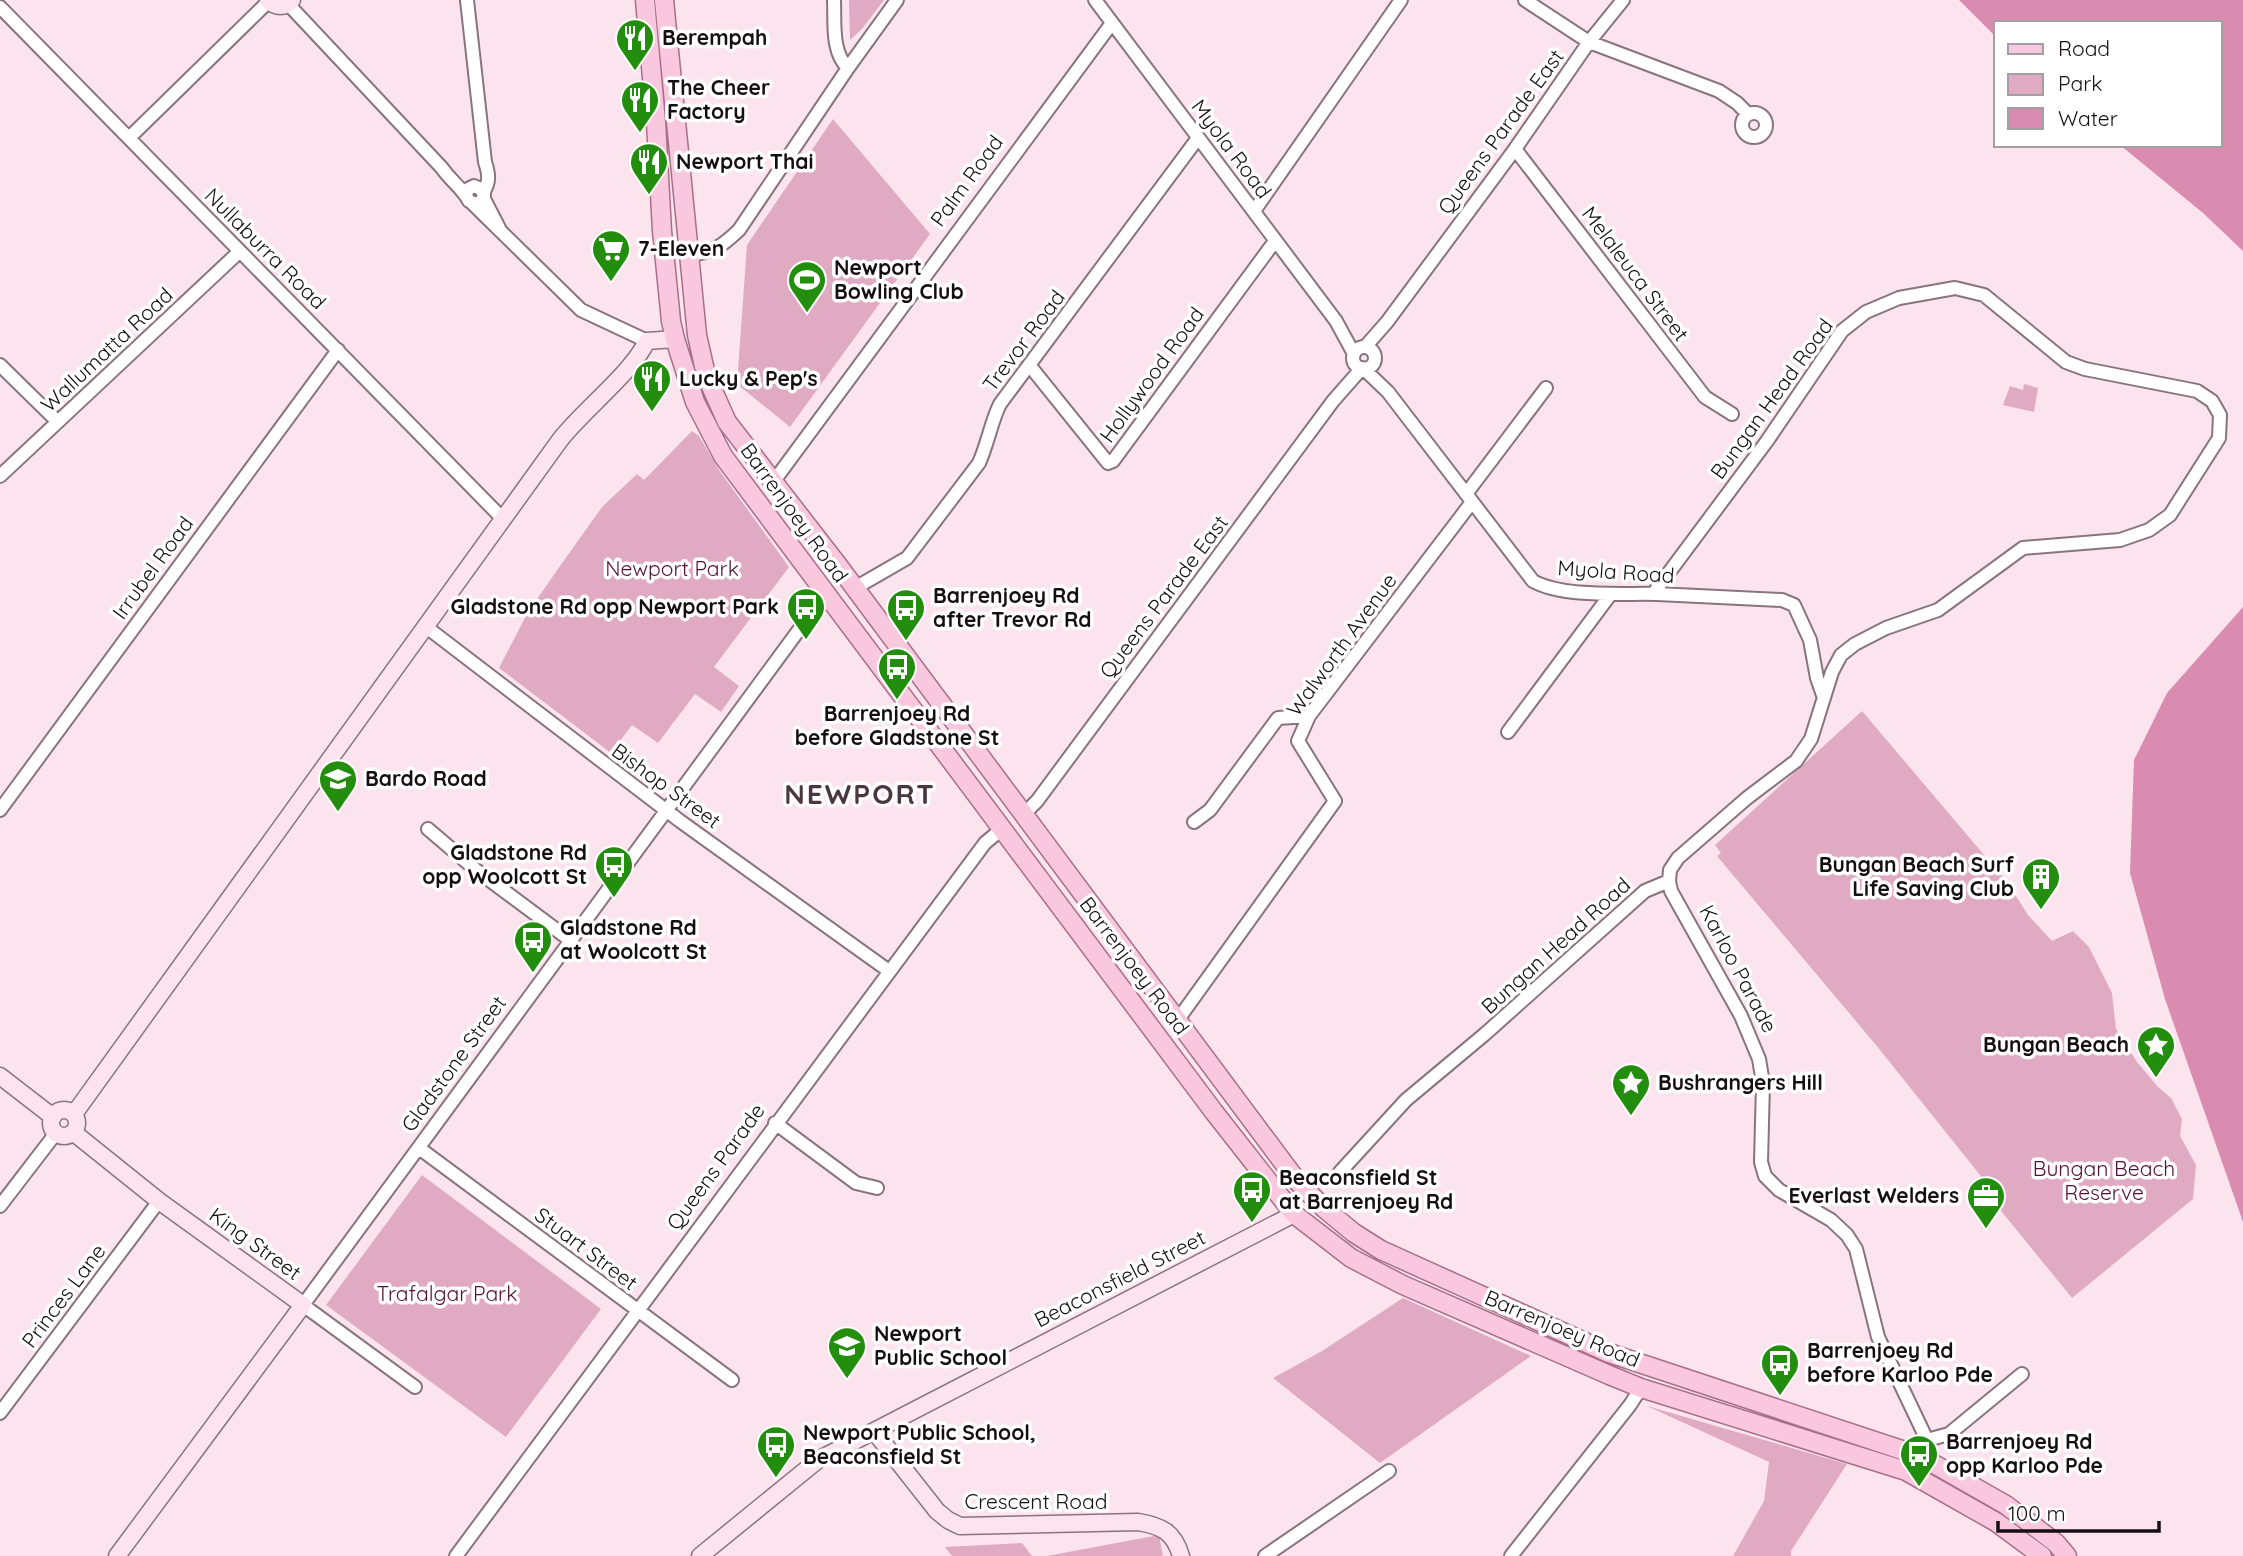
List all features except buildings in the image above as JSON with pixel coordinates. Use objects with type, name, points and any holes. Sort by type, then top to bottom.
[{"type":"main road","name":"Barrenjoey Road","points":[[645,0],[666,277],[675,339],[706,427],[723,456],[828,598],[1214,1112],[1294,1214],[1351,1258],[1404,1285],[1641,1388],[1906,1471],[1996,1522],[2042,1556]]},
{"type":"main road","name":"Barrenjoey Road","points":[[664,0],[697,335],[706,375],[727,422],[855,588],[1177,1021],[1314,1200],[1354,1233],[1381,1250],[1609,1353],[1924,1448],[2006,1505],[2056,1543],[2067,1556]]},
{"type":"main road","points":[[662,231],[676,247],[690,254]]},
{"type":"main road","points":[[666,277],[679,261],[690,254]]},
{"type":"main road","points":[[675,339],[697,335]]},
{"type":"main road","name":"Palm Road","points":[[755,497],[774,481]]},
{"type":"main road","points":[[828,598],[855,588]]},
{"type":"main road","name":"Queens Parade","points":[[1003,828],[1023,815]]},
{"type":"main road","name":"Beaconsfield Street","points":[[1294,1214],[1314,1200]]},
{"type":"main road","name":"Karloo Parade","points":[[1924,1448],[1924,1480]]},
{"type":"street","points":[[467,0],[489,182],[475,194]]},
{"type":"street","points":[[834,0],[836,46],[842,63],[848,68]]},
{"type":"street","points":[[690,254],[714,250],[724,245],[739,230],[897,0]]},
{"type":"street","name":"Myola Road","points":[[1095,0],[1533,581],[1548,587],[1610,595],[1653,594],[1782,600],[1794,605],[1810,640],[1817,678],[1824,698]]},
{"type":"street","points":[[1254,211],[1401,0]]},
{"type":"street","points":[[1525,0],[1589,42],[1719,91],[1748,114]]},
{"type":"street","name":"Queens Parade East","points":[[1023,815],[1037,801],[1334,401],[1387,322],[1515,149],[1589,42],[1623,0]]},
{"type":"street","points":[[130,137],[269,1],[278,6],[290,2],[442,168],[475,194],[499,228],[581,310],[647,341],[675,339]]},
{"type":"street","name":"Nullaburra Road","points":[[0,7],[503,519]]},
{"type":"street","name":"Palm Road","points":[[774,481],[1112,23]]},
{"type":"street","name":"Trevor Road","points":[[855,588],[908,558],[979,463],[987,445],[994,416],[1198,138]]},
{"type":"street","name":"Melaleuca Street","points":[[1515,149],[1705,397],[1732,414]]},
{"type":"street","name":"Hollywood Road","points":[[1030,366],[1108,463],[1113,461],[1275,241]]},
{"type":"street","name":"Wallumatta Road","points":[[0,476],[239,252]]},
{"type":"street","name":"Bungan Head Road","points":[[1340,1172],[1406,1100],[1485,1034],[1645,891],[1669,881],[1670,870],[1678,858],[1747,798],[1796,761],[1811,739],[1832,672],[1842,655],[1886,628],[1938,610],[2023,548],[2120,540],[2149,530],[2169,515],[2219,438],[2220,415],[2212,401],[2197,391],[2085,369],[2066,362],[1984,295],[1955,288],[1899,298],[1866,312],[1842,331],[1767,441],[1653,594]]},
{"type":"street","points":[[74,1114],[569,428],[633,362],[647,341]]},
{"type":"street","name":"Irrubel Road","points":[[0,810],[338,350]]},
{"type":"street","points":[[0,365],[58,422]]},
{"type":"street","name":"Walworth Avenue","points":[[1177,1021],[1335,801],[1298,741],[1309,716],[1546,388]]},
{"type":"street","points":[[1508,732],[1610,595]]},
{"type":"street","name":"Gladstone Street","points":[[117,1556],[804,623],[828,598]]},
{"type":"street","name":"Bishop Street","points":[[425,626],[601,762],[889,971]]},
{"type":"street","points":[[1194,822],[1210,810],[1278,719],[1309,716]]},
{"type":"street","name":"Queens Parade","points":[[456,1556],[985,843],[1003,828]]},
{"type":"street","points":[[428,829],[476,870],[570,940]]},
{"type":"street","name":"Karloo Parade","points":[[1669,881],[1671,891],[1741,1016],[1759,1059],[1763,1083],[1761,1162],[1765,1176],[1779,1190],[1831,1220],[1847,1235],[1856,1249],[1878,1337],[1924,1448]]},
{"type":"street","points":[[0,1076],[55,1125],[67,1136],[74,1132],[77,1121],[74,1114],[65,1110],[55,1125],[0,1206]]},
{"type":"street","points":[[775,1123],[856,1184],[877,1188]]},
{"type":"street","name":"King Street","points":[[74,1132],[159,1201],[415,1387]]},
{"type":"street","name":"Stuart Street","points":[[419,1148],[732,1380]]},
{"type":"street","name":"Princes Lane","points":[[0,1413],[159,1201]]},
{"type":"street","name":"Beaconsfield Street","points":[[700,1556],[818,1460],[1294,1214]]},
{"type":"street","points":[[1924,1448],[1949,1434],[2022,1374]]},
{"type":"street","points":[[1511,1556],[1641,1388]]},
{"type":"street","name":"Crescent Road","points":[[874,1431],[937,1511],[960,1526],[977,1528],[1138,1522],[1158,1526],[1172,1535],[1181,1556]]},
{"type":"street","points":[[1265,1556],[1389,1471]]},
{"type":"green space","points":[[849,0],[884,0],[850,40]]},
{"type":"green space","name":"Newport Bowling Club","points":[[833,119],[930,234],[790,427],[737,384],[747,245]]},
{"type":"green space","points":[[2024,384],[2038,388],[2034,412],[2003,405],[2010,386],[2023,390]]},
{"type":"green space","name":"Newport Park","points":[[692,431],[699,436],[719,470],[789,567],[714,667],[739,686],[721,712],[695,694],[658,743],[632,725],[611,753],[499,668],[528,612],[602,507],[637,474],[644,480]]},
{"type":"green space","name":"Bungan Beach Reserve","points":[[1862,711],[2007,882],[2028,915],[2052,941],[2073,931],[2089,947],[2112,993],[2116,1029],[2137,1062],[2171,1098],[2182,1119],[2180,1136],[2196,1165],[2193,1199],[2072,1298],[1984,1190],[1988,1185],[1876,1045],[1717,856],[1721,853],[1715,845]]},
{"type":"green space","name":"Trafalgar Park","points":[[422,1175],[601,1309],[506,1437],[326,1305]]},
{"type":"green space","points":[[1403,1298],[1531,1356],[1380,1463],[1273,1378],[1322,1351]]},
{"type":"green space","points":[[1647,1406],[1847,1464],[1791,1551],[1791,1556],[1733,1556],[1764,1501],[1769,1462]]},
{"type":"green space","points":[[1159,1535],[1163,1556],[1047,1556]]},
{"type":"green space","points":[[1022,1543],[1032,1556],[952,1556],[945,1547]]},
{"type":"water","points":[[1959,0],[2243,0],[2243,251],[2203,213],[2122,147],[2222,147],[2222,21],[1994,21],[1994,35]]},
{"type":"water","points":[[2243,607],[2243,1222],[2165,999],[2130,873],[2134,760],[2167,693]]},
{"type":"place","name":"Berempah","points":[[635,72]]},
{"type":"place","name":"The Cheer Factory","points":[[640,134]]},
{"type":"place","name":"Newport Thai","points":[[649,196]]},
{"type":"place","name":"7-Eleven","points":[[611,283]]},
{"type":"place","name":"Newport Bowling Club","points":[[807,314]]},
{"type":"place","name":"Lucky & Pep's","points":[[652,413]]},
{"type":"place","name":"Gladstone Rd opp Newport Park","points":[[806,641]]},
{"type":"place","name":"Barrenjoey Rd after Trevor Rd","points":[[906,642]]},
{"type":"place","name":"Barrenjoey Rd before Gladstone St","points":[[897,701]]},
{"type":"place","name":"Bardo Road","points":[[338,813]]},
{"type":"place","name":"Gladstone Rd opp Woolcott St","points":[[614,899]]},
{"type":"place","name":"Bungan Beach Surf Life Saving Club","points":[[2041,911]]},
{"type":"place","name":"Gladstone Rd at Woolcott St","points":[[533,974]]},
{"type":"place","name":"Bungan Beach","points":[[2156,1079]]},
{"type":"place","name":"Bushrangers Hill","points":[[1631,1117]]},
{"type":"place","name":"Beaconsfield St at Barrenjoey Rd","points":[[1252,1224]]},
{"type":"place","name":"Everlast Welders","points":[[1986,1230]]},
{"type":"place","name":"Newport Public School","points":[[847,1380]]},
{"type":"place","name":"Barrenjoey Rd before Karloo Pde","points":[[1780,1397]]},
{"type":"place","name":"Newport Public School, Beaconsfield St","points":[[776,1479]]},
{"type":"place","name":"Barrenjoey Rd opp Karloo Pde","points":[[1919,1488]]},
{"type":"district","name":"NEWPORT","points":[[860,794]]}]
